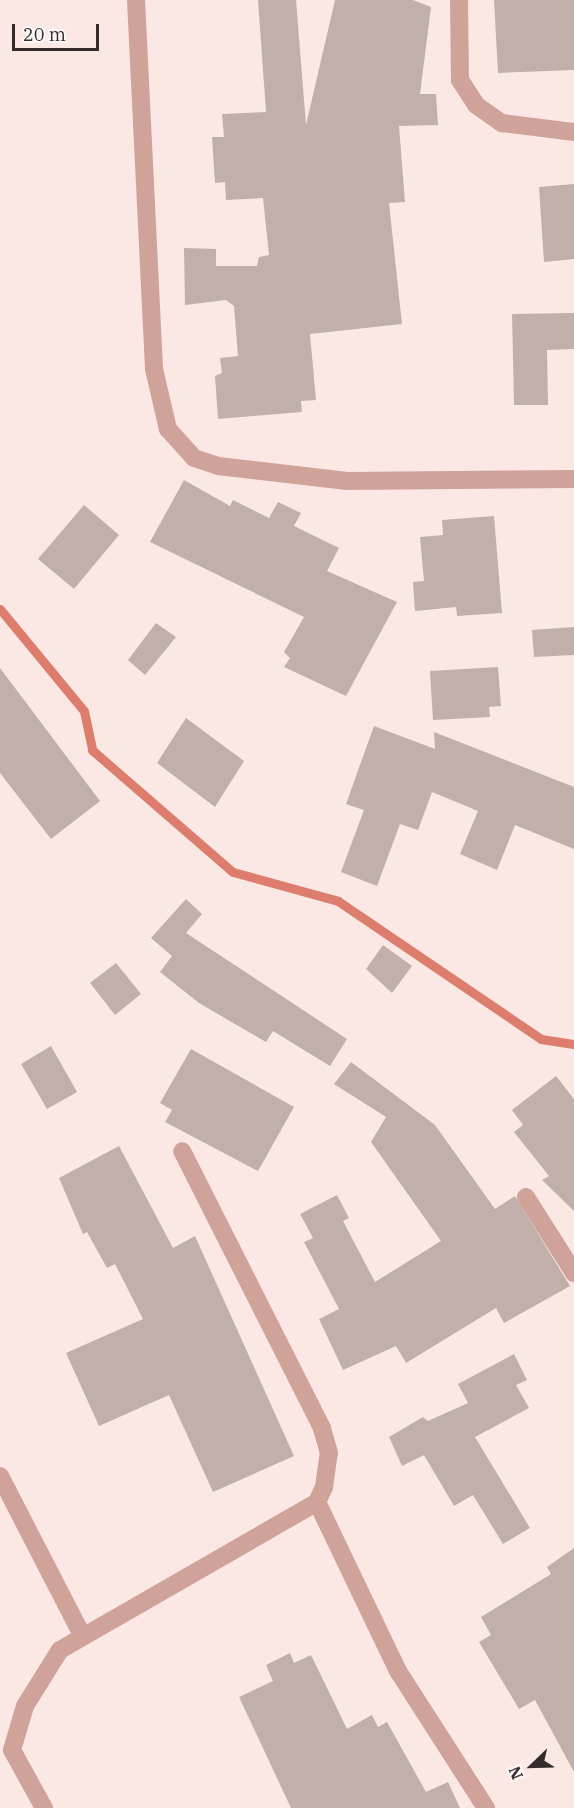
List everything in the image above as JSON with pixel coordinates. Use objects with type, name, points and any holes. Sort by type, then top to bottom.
[{"type":"street","points":[[136,0],[154,369],[159,409],[174,436],[194,458],[218,466],[347,481],[574,479]]},
{"type":"street","points":[[459,0],[460,80],[476,105],[502,123],[574,132]]},
{"type":"street","points":[[182,1151],[322,1428],[329,1453],[317,1502],[398,1671],[486,1808]]},
{"type":"street","points":[[526,1197],[574,1273]]},
{"type":"street","points":[[0,1476],[81,1633]]},
{"type":"street","points":[[44,1808],[6,1749],[25,1706],[47,1666],[81,1633],[317,1502]]},
{"type":"building","points":[[258,0],[296,0],[306,125],[335,0],[413,0],[431,7],[420,94],[436,94],[438,125],[399,126],[405,202],[389,203],[402,324],[310,334],[316,400],[301,401],[302,412],[218,419],[215,376],[222,373],[220,358],[238,356],[234,306],[226,300],[185,305],[184,248],[216,249],[216,266],[257,266],[259,257],[269,255],[263,198],[226,200],[225,182],[215,183],[212,137],[224,137],[222,114],[266,112]]},
{"type":"building","points":[[494,0],[574,0],[574,70],[498,73]]},
{"type":"building","points":[[574,184],[574,259],[544,262],[539,187]]},
{"type":"building","points":[[574,313],[574,349],[547,350],[548,405],[514,405],[512,314]]},
{"type":"building","points":[[184,480],[230,506],[233,500],[269,518],[278,502],[301,513],[294,526],[339,548],[327,571],[397,602],[346,696],[284,667],[290,658],[284,652],[304,617],[150,542]]},
{"type":"building","points":[[84,505],[119,535],[74,589],[38,559]]},
{"type":"building","points":[[494,516],[502,613],[457,616],[456,607],[415,611],[413,582],[424,581],[420,537],[443,535],[442,520]]},
{"type":"building","points":[[156,623],[176,637],[145,675],[128,660]]},
{"type":"building","points":[[574,627],[574,655],[534,657],[532,630]]},
{"type":"building","points":[[498,667],[501,706],[489,707],[490,717],[433,720],[430,671]]},
{"type":"building","points":[[0,668],[100,801],[51,839],[0,773]]},
{"type":"building","points":[[186,718],[244,761],[215,807],[157,763]]},
{"type":"building","points":[[374,726],[435,749],[434,732],[574,787],[574,849],[515,825],[497,870],[460,854],[478,811],[432,792],[418,830],[400,824],[377,886],[341,872],[364,810],[346,804]]},
{"type":"building","points":[[186,899],[202,914],[186,933],[347,1039],[330,1066],[273,1031],[266,1042],[199,1003],[160,972],[172,956],[151,938]]},
{"type":"building","points":[[383,945],[412,966],[392,993],[366,969]]},
{"type":"building","points":[[116,963],[141,994],[115,1015],[90,983]]},
{"type":"building","points":[[51,1046],[77,1092],[47,1109],[21,1064]]},
{"type":"building","points":[[191,1049],[294,1107],[258,1171],[165,1122],[172,1110],[160,1103]]},
{"type":"building","points":[[351,1062],[435,1125],[495,1209],[515,1196],[570,1286],[504,1323],[496,1308],[406,1363],[396,1346],[343,1370],[319,1319],[339,1309],[304,1242],[313,1238],[300,1214],[337,1195],[349,1218],[343,1221],[375,1282],[441,1241],[371,1142],[386,1117],[334,1084]]},
{"type":"building","points":[[556,1076],[574,1099],[574,1211],[542,1180],[549,1176],[514,1132],[523,1125],[512,1110]]},
{"type":"building","points":[[119,1146],[173,1248],[195,1236],[294,1456],[213,1492],[169,1395],[99,1426],[66,1353],[143,1319],[115,1264],[107,1268],[87,1232],[83,1234],[59,1178]]},
{"type":"building","points":[[514,1354],[527,1380],[516,1385],[529,1408],[475,1437],[530,1528],[503,1544],[473,1495],[454,1506],[424,1455],[402,1466],[389,1437],[423,1417],[428,1421],[468,1403],[458,1384]]},
{"type":"building","points":[[574,1548],[574,1772],[535,1700],[519,1709],[479,1642],[491,1635],[481,1617],[551,1574],[547,1567]]},
{"type":"building","points":[[290,1653],[294,1663],[311,1655],[347,1729],[372,1715],[378,1727],[387,1722],[426,1792],[448,1782],[460,1808],[291,1808],[239,1697],[273,1681],[266,1665]]},
{"type":"waterway","points":[[0,609],[84,711],[92,750],[233,872],[338,901],[541,1039],[574,1044]]}]
